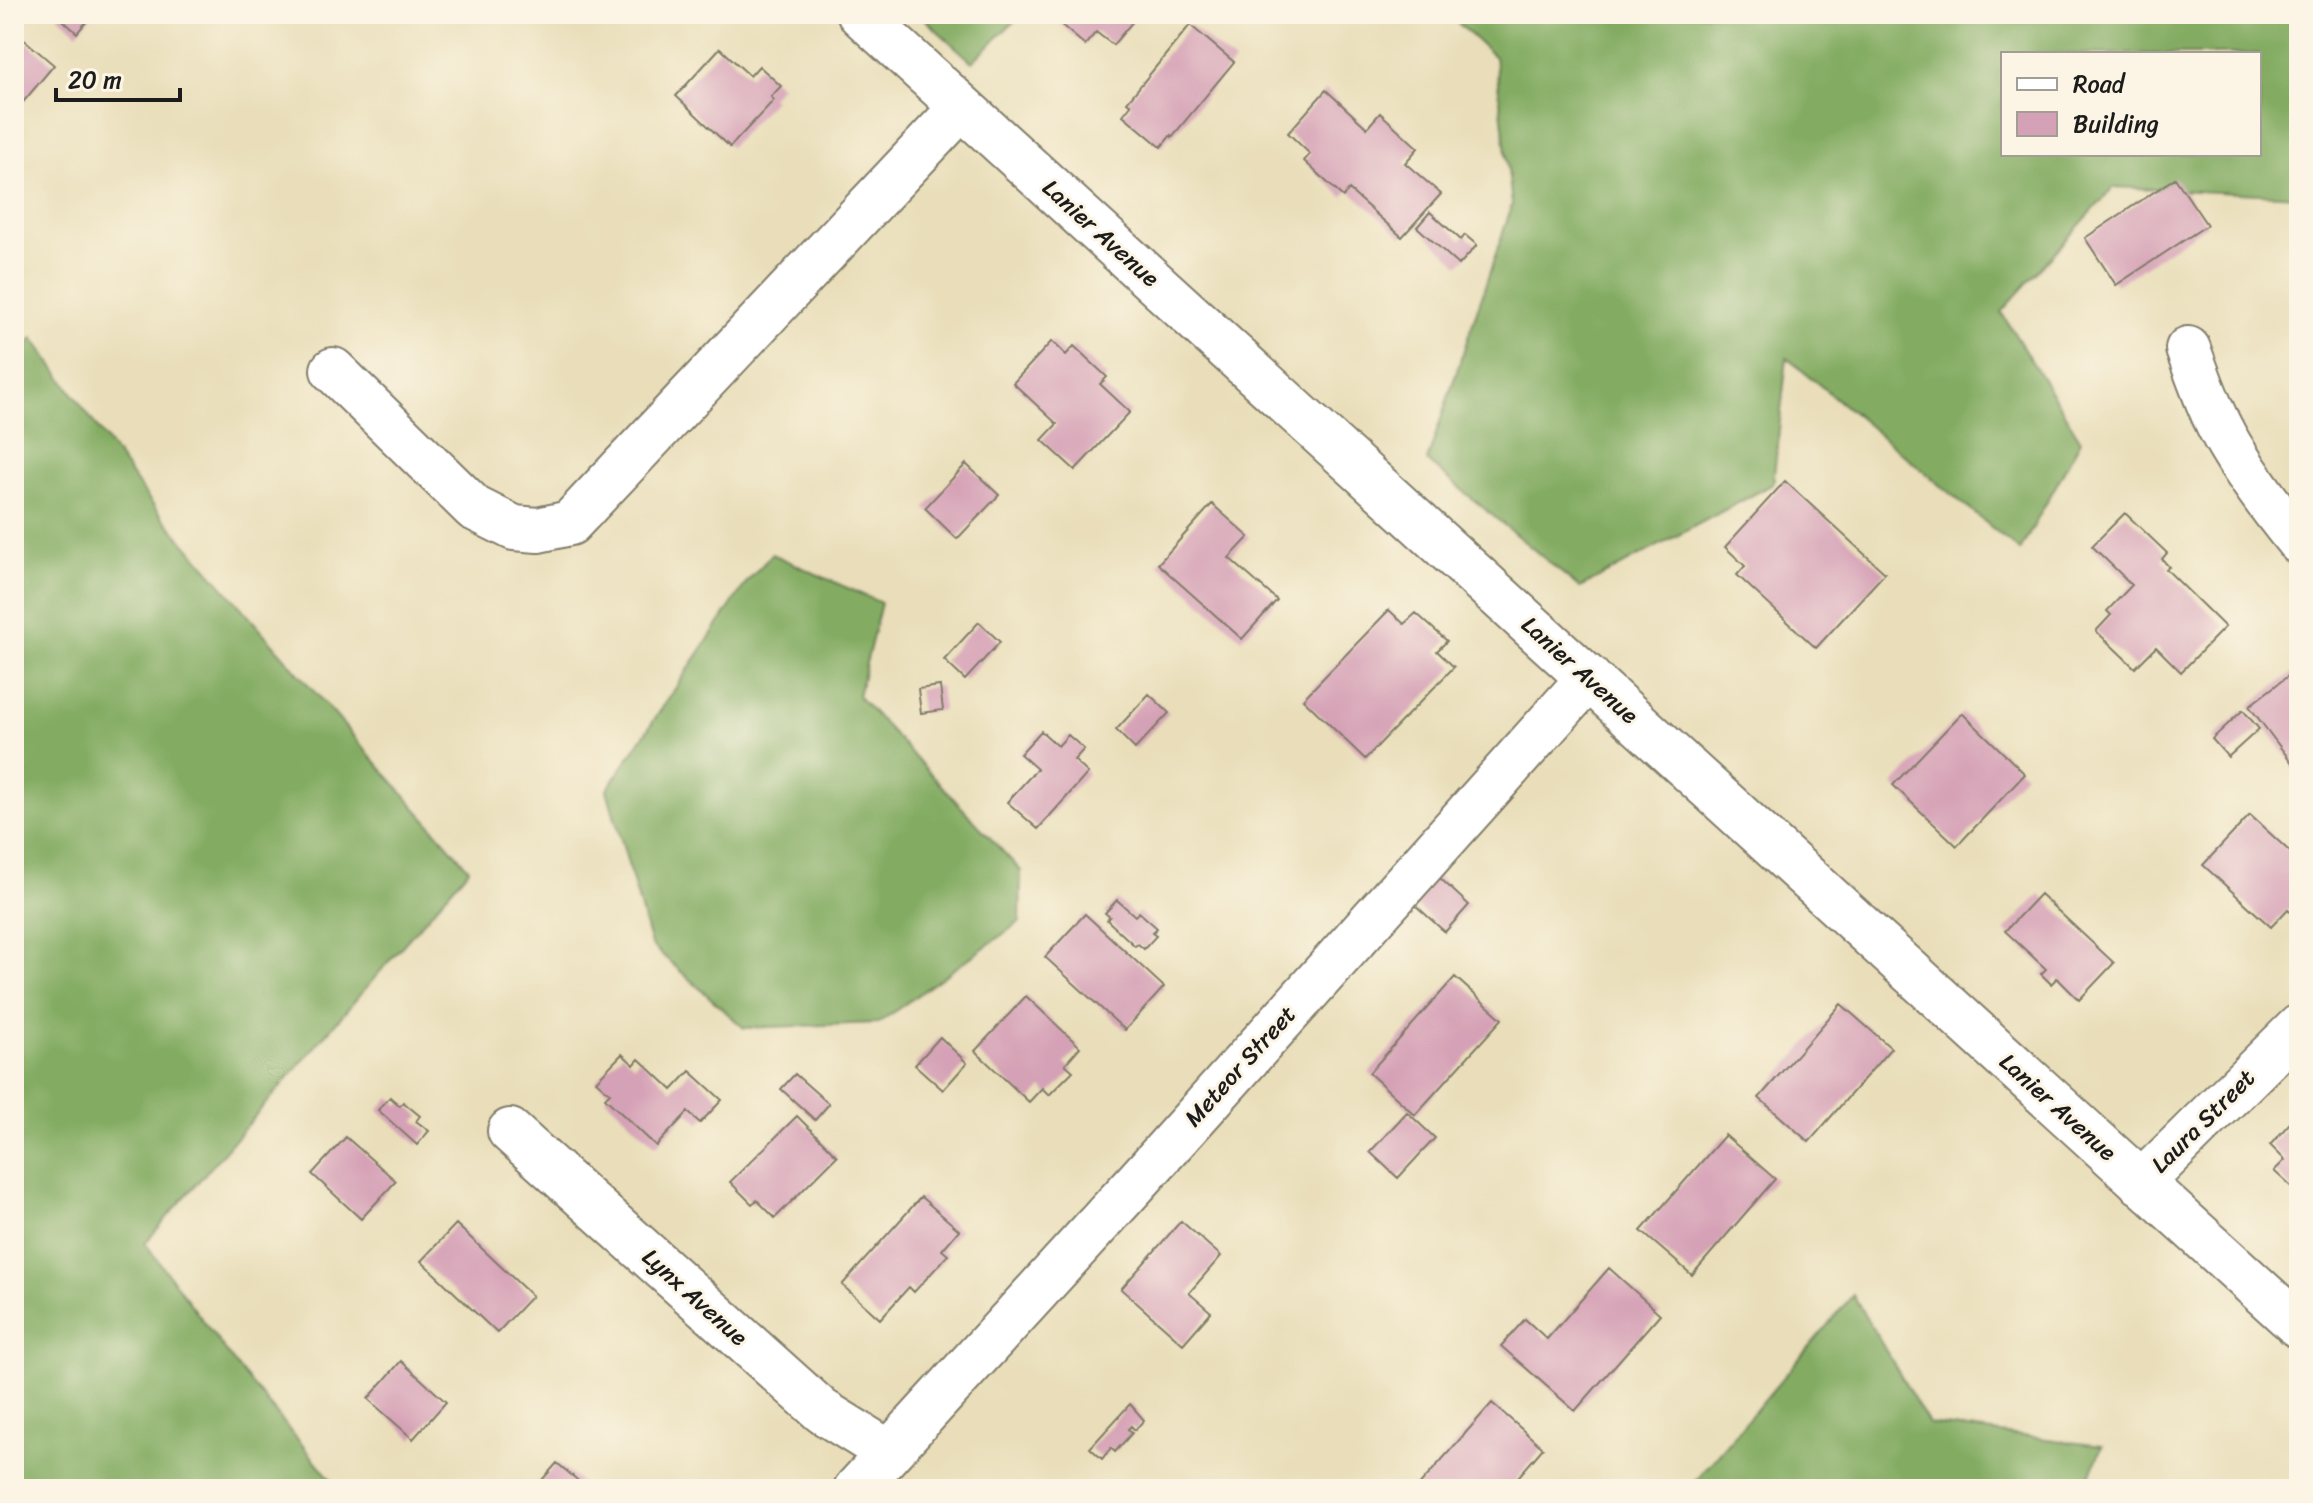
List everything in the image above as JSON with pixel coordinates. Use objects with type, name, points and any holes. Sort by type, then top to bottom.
[{"type":"street","name":"Lanier Avenue","points":[[860,14],[2299,1326]]},
{"type":"street","points":[[333,370],[474,508],[514,528],[538,530],[570,523],[962,107]]},
{"type":"street","points":[[2188,349],[2229,444],[2261,495],[2299,542]]},
{"type":"street","name":"Meteor Street","points":[[856,1489],[1136,1183],[1589,678]]},
{"type":"street","name":"Laura Street","points":[[2141,1183],[2299,1027]]},
{"type":"street","name":"Lynx Avenue","points":[[510,1131],[822,1411],[888,1452]]},
{"type":"green space","points":[[919,14],[1022,14],[972,62]]},
{"type":"green space","points":[[1448,14],[2299,14],[2299,196],[2114,187],[2001,312],[2081,440],[2020,551],[1787,358],[1773,484],[1580,588],[1427,461],[1512,205],[1495,57]]},
{"type":"green space","points":[[33,338],[158,512],[469,869],[145,1243],[239,1369],[339,1489],[14,1489],[14,363]]},
{"type":"green space","points":[[772,554],[881,603],[858,696],[1021,871],[1020,922],[878,1023],[744,1028],[651,945],[607,790],[746,583]]},
{"type":"green space","points":[[1853,1295],[1929,1424],[2102,1446],[2085,1489],[1689,1489]]},
{"type":"building","points":[[56,14],[93,14],[77,33]]},
{"type":"building","points":[[1065,14],[1139,14],[1113,45],[1096,32],[1085,45],[1058,22]]},
{"type":"building","points":[[1190,25],[1234,62],[1161,147],[1123,115],[1131,105],[1127,102]]},
{"type":"building","points":[[14,31],[54,65],[14,113]]},
{"type":"building","points":[[720,48],[750,76],[759,66],[781,86],[771,97],[774,100],[730,147],[676,96]]},
{"type":"building","points":[[1326,90],[1367,128],[1380,113],[1418,148],[1405,163],[1441,194],[1402,237],[1349,190],[1343,197],[1304,161],[1310,154],[1288,133]]},
{"type":"building","points":[[2175,178],[2207,225],[2116,285],[2085,238]]},
{"type":"building","points":[[1430,212],[1461,240],[1465,235],[1477,245],[1459,265],[1417,227]]},
{"type":"building","points":[[1052,341],[1066,355],[1074,346],[1107,377],[1100,384],[1130,412],[1075,470],[1042,440],[1057,424],[1013,383]]},
{"type":"building","points":[[966,464],[999,495],[957,539],[925,508]]},
{"type":"building","points":[[1785,481],[1885,573],[1816,648],[1737,575],[1745,566],[1725,547]]},
{"type":"building","points":[[1212,504],[1249,537],[1229,558],[1277,600],[1242,639],[1158,564]]},
{"type":"building","points":[[2125,513],[2167,553],[2162,559],[2169,567],[2166,569],[2225,627],[2181,672],[2156,647],[2135,668],[2096,631],[2111,615],[2107,611],[2132,585],[2092,546]]},
{"type":"building","points":[[1389,610],[1404,624],[1416,613],[1447,641],[1437,651],[1454,667],[1365,759],[1303,699]]},
{"type":"building","points":[[979,622],[1000,642],[965,680],[944,660]]},
{"type":"building","points":[[2293,672],[2299,679],[2299,772],[2249,706]]},
{"type":"building","points":[[940,686],[943,710],[921,713],[918,689]]},
{"type":"building","points":[[1149,694],[1169,713],[1135,749],[1116,730]]},
{"type":"building","points":[[2243,710],[2259,729],[2228,757],[2212,739]]},
{"type":"building","points":[[1962,713],[2025,774],[1957,846],[1893,785]]},
{"type":"building","points":[[1041,731],[1058,746],[1068,735],[1084,749],[1074,760],[1088,773],[1038,829],[1007,802],[1037,769],[1020,754]]},
{"type":"building","points":[[2250,815],[2299,860],[2299,915],[2297,917],[2288,909],[2271,927],[2203,865]]},
{"type":"building","points":[[1428,867],[1469,905],[1445,932],[1403,894]]},
{"type":"building","points":[[2040,894],[2114,963],[2079,1000],[2057,978],[2051,984],[2041,974],[2046,969],[2005,931]]},
{"type":"building","points":[[1117,900],[1135,916],[1139,912],[1157,928],[1152,933],[1156,936],[1144,949],[1138,944],[1135,946],[1107,920],[1110,917],[1105,913]]},
{"type":"building","points":[[1085,914],[1164,987],[1125,1030],[1045,957]]},
{"type":"building","points":[[1455,977],[1502,1019],[1415,1115],[1369,1073]]},
{"type":"building","points":[[1026,996],[1080,1047],[1065,1064],[1073,1071],[1049,1095],[1042,1088],[1029,1102],[975,1051]]},
{"type":"building","points":[[1841,1004],[1891,1048],[1809,1142],[1759,1098]]},
{"type":"building","points":[[940,1037],[967,1063],[943,1090],[915,1065]]},
{"type":"building","points":[[622,1054],[634,1065],[639,1059],[672,1090],[690,1071],[722,1100],[700,1123],[688,1112],[656,1146],[605,1098],[610,1093],[596,1081]]},
{"type":"building","points":[[795,1074],[829,1104],[815,1120],[781,1089]]},
{"type":"building","points":[[390,1097],[400,1106],[403,1102],[420,1116],[416,1121],[429,1131],[417,1145],[378,1110]]},
{"type":"building","points":[[1407,1112],[1435,1138],[1398,1178],[1370,1152]]},
{"type":"building","points":[[2299,1113],[2299,1194],[2274,1171],[2285,1160],[2270,1145]]},
{"type":"building","points":[[797,1116],[837,1156],[775,1218],[757,1200],[752,1204],[730,1182]]},
{"type":"building","points":[[1725,1135],[1775,1179],[1692,1275],[1641,1231]]},
{"type":"building","points":[[346,1137],[396,1181],[361,1219],[312,1174]]},
{"type":"building","points":[[921,1197],[959,1230],[942,1250],[948,1255],[914,1292],[909,1287],[880,1319],[842,1285]]},
{"type":"building","points":[[1181,1221],[1221,1256],[1189,1293],[1211,1312],[1183,1344],[1121,1289]]},
{"type":"building","points":[[456,1224],[532,1296],[497,1333],[421,1261]]},
{"type":"building","points":[[1609,1268],[1660,1314],[1575,1411],[1501,1346],[1525,1319],[1547,1339]]},
{"type":"building","points":[[401,1361],[446,1402],[413,1439],[368,1399]]},
{"type":"building","points":[[1492,1403],[1543,1448],[1508,1489],[1416,1489]]},
{"type":"building","points":[[1130,1404],[1144,1420],[1135,1430],[1131,1426],[1128,1429],[1132,1433],[1115,1452],[1111,1448],[1102,1459],[1090,1448]]},
{"type":"building","points":[[557,1463],[588,1489],[534,1489]]}]
